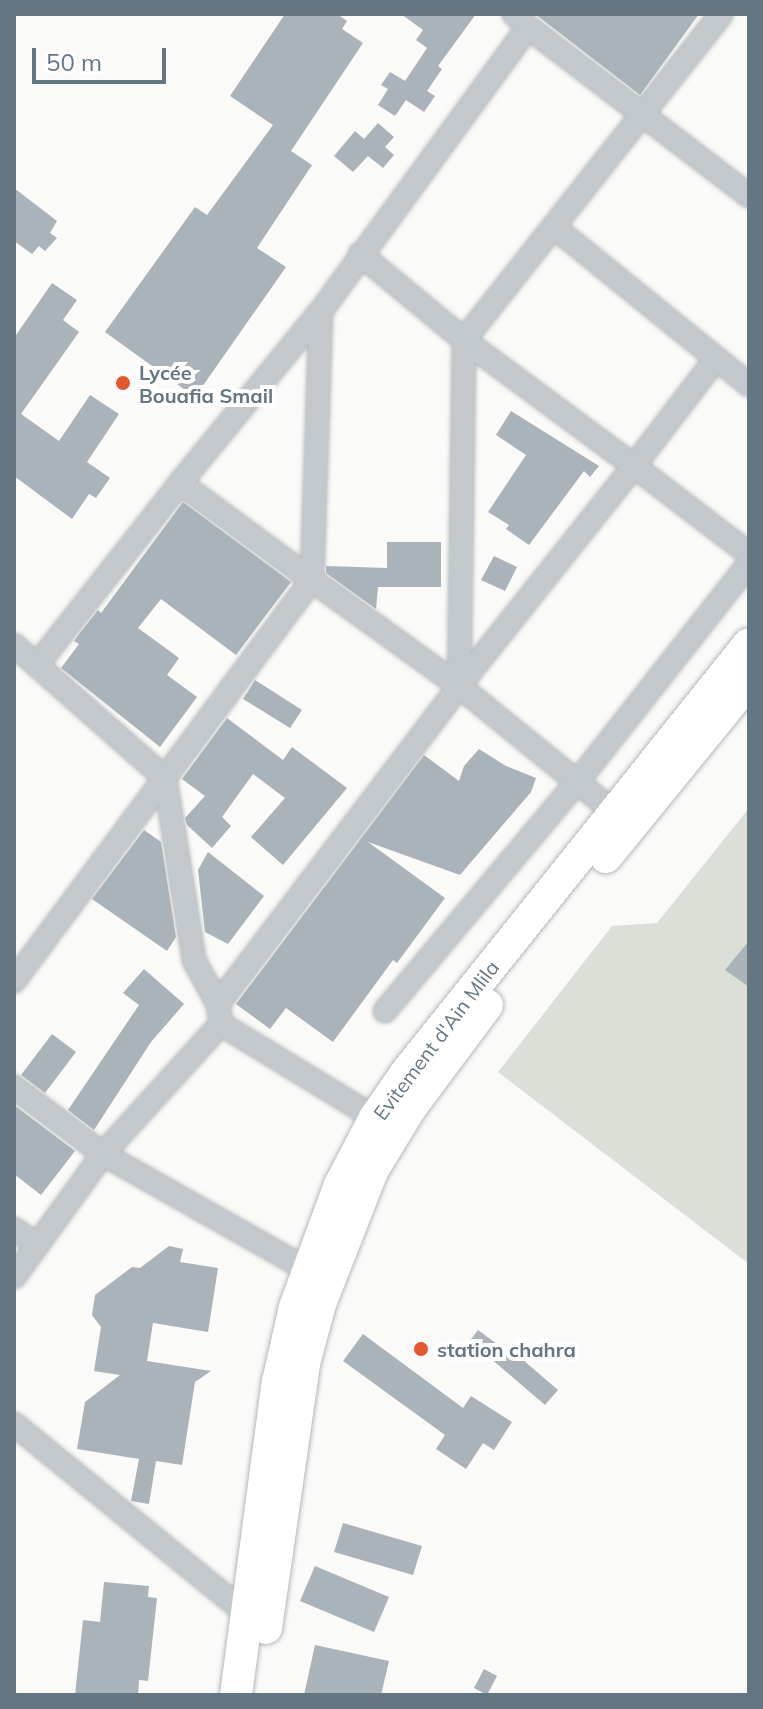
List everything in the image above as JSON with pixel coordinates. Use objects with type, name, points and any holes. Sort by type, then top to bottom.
[{"type":"highway","name":"Evitement d'Ain Mlila","points":[[258,1695],[256,1615],[278,1382],[308,1270],[340,1185],[375,1118],[406,1073],[749,644]]},
{"type":"highway","name":"Evitement d'Ain Mlila","points":[[236,1695],[256,1615],[304,1363],[320,1304],[372,1171],[411,1107],[494,996],[749,681]]},
{"type":"street","points":[[459,686],[464,340],[721,14]]},
{"type":"street","points":[[37,665],[321,311],[521,20],[749,196]]},
{"type":"street","points":[[554,227],[749,385]]},
{"type":"street","points":[[360,254],[464,340],[749,554]]},
{"type":"street","points":[[14,981],[312,580],[321,311]]},
{"type":"street","points":[[14,1277],[103,1154],[219,1014],[459,686],[715,360]]},
{"type":"street","points":[[180,483],[459,686],[614,812]]},
{"type":"street","points":[[385,1011],[578,781],[749,564]]},
{"type":"street","points":[[14,645],[165,778],[194,960],[219,1014],[375,1118]]},
{"type":"street","points":[[14,1087],[103,1154],[308,1270]]},
{"type":"street","points":[[14,1229],[36,1244]]},
{"type":"street","points":[[14,1424],[256,1615]]},
{"type":"shaded area","points":[[749,808],[749,1264],[498,1072],[612,926],[657,923]]},
{"type":"building","points":[[285,14],[337,14],[347,21],[342,29],[363,43],[291,151],[312,165],[257,248],[286,267],[195,397],[105,332],[195,207],[207,215],[273,125],[230,96]]},
{"type":"building","points":[[401,14],[476,14],[438,66],[442,69],[427,91],[435,96],[424,112],[406,100],[395,116],[378,105],[388,89],[381,85],[390,72],[405,81],[427,48],[416,40],[423,30]]},
{"type":"building","points":[[535,14],[699,14],[640,95]]},
{"type":"building","points":[[378,123],[394,137],[385,147],[394,155],[383,168],[368,156],[353,172],[334,156],[355,131],[364,139]]},
{"type":"building","points":[[14,188],[57,221],[50,233],[57,238],[45,251],[39,246],[32,254],[14,241]]},
{"type":"building","points":[[52,283],[77,300],[63,320],[79,332],[21,414],[59,441],[90,395],[119,414],[87,462],[110,478],[96,498],[89,494],[72,519],[14,476],[14,338]]},
{"type":"building","points":[[511,411],[599,466],[590,477],[584,471],[529,545],[506,529],[509,525],[488,512],[526,455],[496,435]]},
{"type":"building","points":[[183,502],[291,582],[236,655],[161,599],[138,628],[179,658],[167,675],[197,697],[160,747],[61,668],[79,644],[74,641],[79,634],[98,610],[101,613]]},
{"type":"building","points":[[387,542],[441,542],[441,587],[378,587],[376,609],[326,573],[326,566],[387,568]]},
{"type":"building","points":[[494,556],[517,567],[505,591],[481,580]]},
{"type":"building","points":[[255,680],[302,710],[290,728],[243,699]]},
{"type":"building","points":[[227,718],[283,760],[292,747],[347,788],[283,865],[251,837],[285,798],[253,774],[222,817],[231,826],[212,848],[187,825],[185,818],[205,796],[182,779]]},
{"type":"building","points":[[479,749],[506,766],[536,778],[531,792],[460,875],[368,842],[445,898],[397,963],[393,960],[333,1042],[286,1008],[270,1029],[236,1004],[424,755],[459,781],[464,766]]},
{"type":"building","points":[[144,830],[161,842],[176,937],[167,951],[92,899]]},
{"type":"building","points":[[208,852],[264,896],[228,944],[205,932],[198,870]]},
{"type":"building","points":[[749,941],[749,987],[725,970]]},
{"type":"building","points":[[144,969],[184,1004],[151,1042],[94,1130],[68,1110],[139,1005],[123,993]]},
{"type":"building","points":[[52,1034],[76,1052],[45,1093],[21,1075]]},
{"type":"building","points":[[14,1105],[75,1151],[41,1195],[14,1174]]},
{"type":"building","points":[[169,1246],[183,1249],[180,1262],[218,1268],[208,1332],[153,1323],[147,1361],[211,1371],[195,1382],[182,1465],[156,1461],[149,1504],[131,1501],[139,1459],[77,1449],[85,1402],[120,1375],[94,1371],[101,1327],[92,1315],[95,1295],[132,1267],[140,1268]]},
{"type":"building","points":[[478,1330],[513,1356],[515,1353],[558,1390],[545,1405],[483,1352],[476,1360],[463,1350]]},
{"type":"building","points":[[363,1334],[463,1408],[471,1396],[512,1422],[494,1450],[483,1443],[466,1469],[436,1449],[445,1435],[343,1361]]},
{"type":"building","points":[[343,1523],[422,1546],[413,1575],[334,1552]]},
{"type":"building","points":[[315,1566],[389,1597],[374,1632],[300,1601]]},
{"type":"building","points":[[104,1582],[149,1586],[148,1597],[157,1598],[148,1681],[139,1680],[138,1695],[75,1695],[83,1620],[100,1622]]},
{"type":"building","points":[[315,1645],[389,1661],[381,1695],[304,1695]]},
{"type":"building","points":[[484,1669],[497,1676],[487,1695],[474,1688]]},
{"type":"place","name":"Lycée Bouafia Smail","points":[[123,383]]},
{"type":"place","name":"station chahra","points":[[421,1349]]}]
